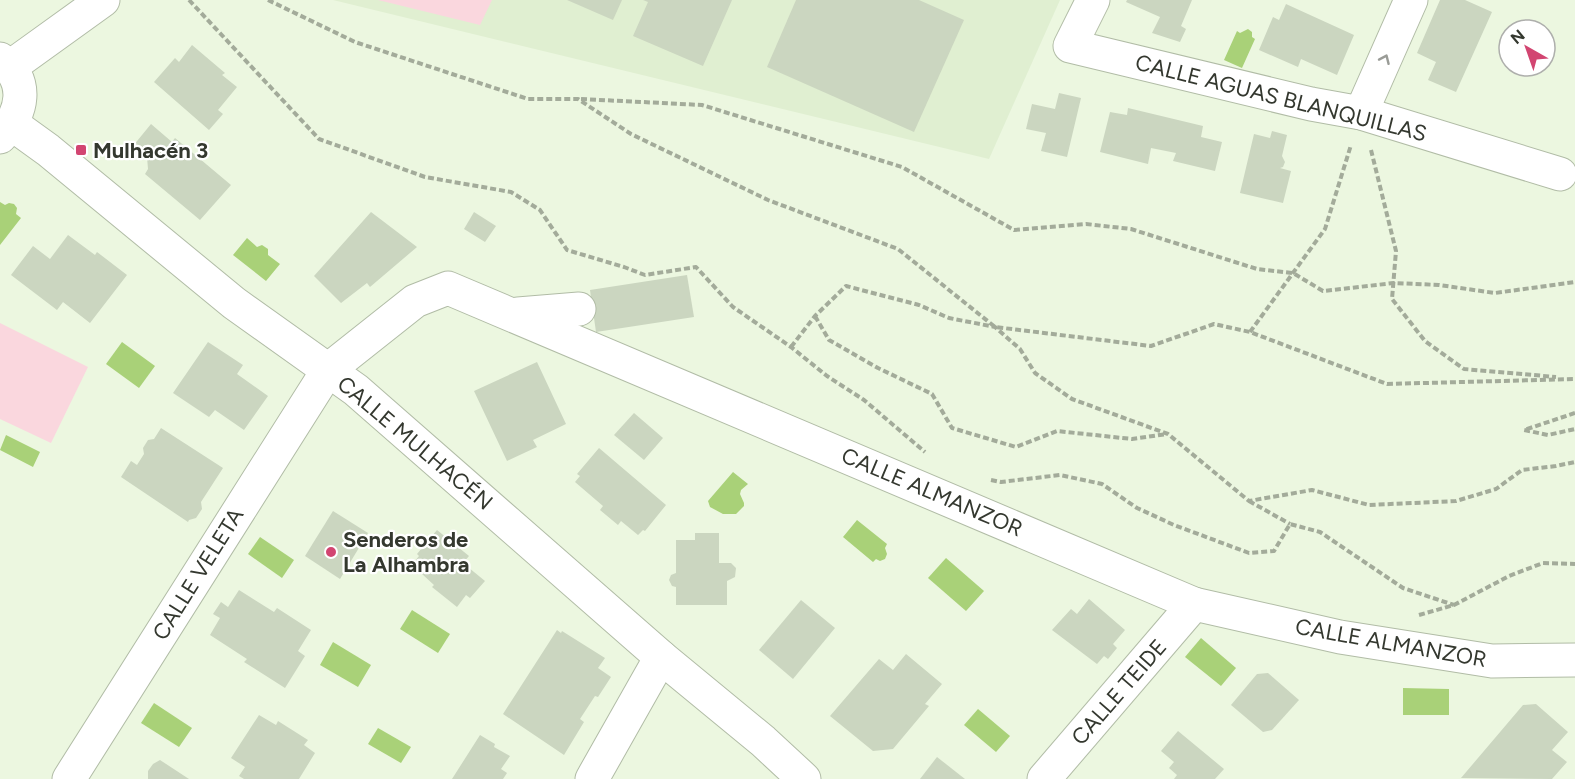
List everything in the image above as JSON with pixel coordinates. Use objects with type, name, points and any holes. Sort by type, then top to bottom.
[{"type":"street","points":[[6,130],[20,102],[18,80],[5,63],[103,0]]},
{"type":"street","name":"CALLE AGUAS BLANQUILLAS","points":[[1093,0],[1070,46],[1311,104],[1361,113],[1560,174]]},
{"type":"street","points":[[1361,113],[1411,0]]},
{"type":"street","name":"CALLE MULHACÉN","points":[[6,130],[48,150],[234,303],[356,390],[661,657],[763,741],[804,779]]},
{"type":"street","name":"CALLE ALMANZOR","points":[[328,370],[415,301],[448,288],[1194,604],[1340,637],[1492,661],[1575,660]]},
{"type":"street","points":[[513,314],[579,309]]},
{"type":"street","name":"CALLE VELETA","points":[[69,779],[328,370]]},
{"type":"street","name":"CALLE TEIDE","points":[[1044,779],[1194,604]]},
{"type":"street","points":[[592,779],[661,657]]},
{"type":"path","points":[[189,0],[319,139],[425,177],[511,192],[540,210],[567,250],[645,275],[696,267],[733,307],[791,347],[827,376],[864,400],[898,431],[933,458]]},
{"type":"path","points":[[268,0],[356,42],[528,99],[702,105],[902,167],[1014,230],[1086,224],[1131,229],[1257,269],[1293,273],[1323,291],[1394,283],[1439,285],[1495,293],[1575,282]]},
{"type":"path","points":[[578,99],[631,134],[768,200],[898,249],[1020,349],[1035,374],[1072,399],[1168,434],[1249,501],[1290,524],[1320,532],[1403,588],[1454,605]]},
{"type":"path","points":[[1250,332],[1325,229],[1361,113]]},
{"type":"path","points":[[1361,113],[1396,251],[1392,299],[1425,341],[1464,369],[1575,379]]},
{"type":"path","points":[[791,347],[815,316],[846,286],[919,304],[949,318],[995,327],[1150,346],[1214,324],[1250,332],[1387,384],[1575,379]]},
{"type":"path","points":[[815,316],[828,340],[878,368],[932,394],[952,428],[1016,447],[1057,431],[1132,439],[1168,434]]},
{"type":"path","points":[[1575,413],[1524,430],[1548,435],[1575,429]]},
{"type":"path","points":[[1249,501],[1312,490],[1369,505],[1456,501],[1496,489],[1522,470],[1575,462]]},
{"type":"path","points":[[985,478],[1001,482],[1060,475],[1102,484],[1137,508],[1249,553],[1274,551],[1290,524]]},
{"type":"path","points":[[1408,618],[1454,605],[1509,576],[1543,563],[1575,564]]},
{"type":"shaded area","points":[[333,0],[1060,0],[989,159]]},
{"type":"shaded area","points":[[378,0],[492,0],[480,25]]},
{"type":"shaded area","points":[[1248,29],[1255,39],[1242,68],[1224,60],[1237,31],[1240,33]]},
{"type":"shaded area","points":[[0,202],[5,205],[14,204],[17,208],[16,214],[21,218],[0,245]]},
{"type":"shaded area","points":[[247,238],[257,247],[262,245],[268,249],[268,255],[280,264],[266,281],[233,255]]},
{"type":"shaded area","points":[[0,323],[88,367],[51,443],[0,419]]},
{"type":"shaded area","points":[[122,342],[155,366],[139,388],[106,364]]},
{"type":"shaded area","points":[[6,435],[40,452],[33,467],[0,450]]},
{"type":"shaded area","points":[[733,472],[748,484],[740,494],[744,506],[736,514],[723,514],[710,507],[708,501]]},
{"type":"shaded area","points":[[857,520],[887,544],[885,559],[880,561],[876,559],[873,562],[843,537]]},
{"type":"shaded area","points":[[260,537],[294,560],[282,578],[248,554]]},
{"type":"shaded area","points":[[946,558],[984,591],[966,611],[928,578]]},
{"type":"shaded area","points":[[412,610],[450,634],[438,653],[400,629]]},
{"type":"shaded area","points":[[1201,638],[1236,668],[1221,686],[1185,657]]},
{"type":"shaded area","points":[[333,642],[371,665],[358,687],[320,665]]},
{"type":"shaded area","points":[[1403,688],[1449,689],[1449,715],[1403,715]]},
{"type":"shaded area","points":[[154,703],[192,728],[179,747],[141,723]]},
{"type":"shaded area","points":[[978,709],[1010,736],[996,752],[964,725]]},
{"type":"shaded area","points":[[378,728],[411,747],[401,763],[368,744]]},
{"type":"building","points":[[567,0],[622,0],[613,20]]},
{"type":"building","points":[[643,0],[732,0],[703,66],[633,36],[648,2]]},
{"type":"building","points":[[796,0],[919,0],[964,20],[914,132],[767,67]]},
{"type":"building","points":[[1127,0],[1192,0],[1181,26],[1186,29],[1180,42],[1152,33],[1160,17],[1126,2]]},
{"type":"building","points":[[1440,0],[1465,0],[1492,12],[1456,92],[1428,80],[1436,62],[1417,53]]},
{"type":"building","points":[[1286,4],[1354,35],[1337,75],[1301,59],[1298,67],[1259,50],[1273,17],[1279,20]]},
{"type":"building","points":[[192,45],[225,73],[222,75],[237,87],[218,110],[223,114],[209,130],[154,82],[175,58],[179,62]]},
{"type":"building","points":[[1059,93],[1081,98],[1067,157],[1041,151],[1046,133],[1026,129],[1032,104],[1055,109]]},
{"type":"building","points":[[1128,108],[1203,126],[1201,137],[1222,142],[1215,171],[1173,161],[1176,153],[1151,148],[1148,164],[1100,152],[1110,112],[1127,115]]},
{"type":"building","points":[[151,124],[172,142],[175,138],[231,185],[200,220],[145,174],[148,169],[147,157],[133,146]]},
{"type":"building","points":[[1272,131],[1287,135],[1282,156],[1285,162],[1280,168],[1291,171],[1283,203],[1240,193],[1254,134],[1270,138]]},
{"type":"building","points":[[371,212],[417,247],[370,287],[367,283],[341,303],[314,276]]},
{"type":"building","points":[[474,212],[496,226],[485,242],[464,229]]},
{"type":"building","points":[[68,235],[95,255],[97,252],[127,275],[90,323],[63,302],[57,310],[11,275],[33,246],[50,259]]},
{"type":"building","points":[[687,275],[694,317],[596,332],[590,290]]},
{"type":"building","points":[[208,342],[243,365],[237,374],[268,396],[244,430],[215,410],[209,417],[173,393]]},
{"type":"building","points":[[537,362],[566,424],[533,440],[537,447],[507,461],[474,391]]},
{"type":"building","points":[[634,413],[663,438],[644,460],[614,435]]},
{"type":"building","points":[[161,428],[223,468],[201,502],[202,509],[196,518],[188,522],[121,477],[131,461],[137,465],[144,454],[143,448],[148,440],[154,439]]},
{"type":"building","points":[[599,448],[666,505],[645,531],[643,530],[638,535],[621,521],[618,525],[600,510],[603,506],[575,482],[580,476],[577,474]]},
{"type":"building","points":[[333,511],[368,533],[340,579],[305,556]]},
{"type":"building","points":[[437,530],[469,556],[463,563],[485,581],[470,598],[466,595],[457,607],[432,587],[434,585],[421,573],[424,569],[415,561],[419,556],[417,554]]},
{"type":"building","points":[[695,533],[719,533],[719,563],[731,563],[736,568],[735,577],[727,581],[727,605],[676,605],[676,587],[672,586],[669,580],[671,575],[676,573],[676,540],[695,540]]},
{"type":"building","points":[[239,590],[274,612],[277,608],[311,630],[298,651],[305,656],[285,688],[244,662],[247,659],[210,635],[220,618],[213,614],[221,602],[228,607]]},
{"type":"building","points":[[1089,599],[1125,630],[1113,644],[1117,648],[1108,659],[1104,656],[1097,664],[1052,630],[1071,609],[1077,614]]},
{"type":"building","points":[[801,600],[835,628],[793,679],[759,650]]},
{"type":"building","points":[[557,630],[605,658],[598,668],[611,677],[580,719],[584,722],[564,755],[503,714]]},
{"type":"building","points":[[906,654],[942,684],[925,704],[929,706],[893,749],[873,751],[830,716],[879,659],[893,670]]},
{"type":"building","points":[[1268,673],[1299,700],[1272,730],[1263,732],[1231,705],[1257,674]]},
{"type":"building","points":[[1536,704],[1568,732],[1552,750],[1567,762],[1552,779],[1461,778],[1523,705]]},
{"type":"building","points":[[259,715],[276,725],[278,721],[308,740],[304,745],[315,753],[299,779],[244,779],[239,776],[245,767],[231,758]]},
{"type":"building","points":[[1178,731],[1224,769],[1215,779],[1174,779],[1177,775],[1169,768],[1174,762],[1161,751]]},
{"type":"building","points":[[480,735],[495,744],[494,747],[510,756],[501,769],[507,773],[503,779],[452,779]]},
{"type":"building","points":[[937,757],[965,779],[920,779]]},
{"type":"building","points":[[160,760],[189,779],[148,779],[148,771]]},
{"type":"place","name":"Mulhacén 3","points":[[81,150]]},
{"type":"place","name":"Senderos de La Alhambra","points":[[331,552]]}]
